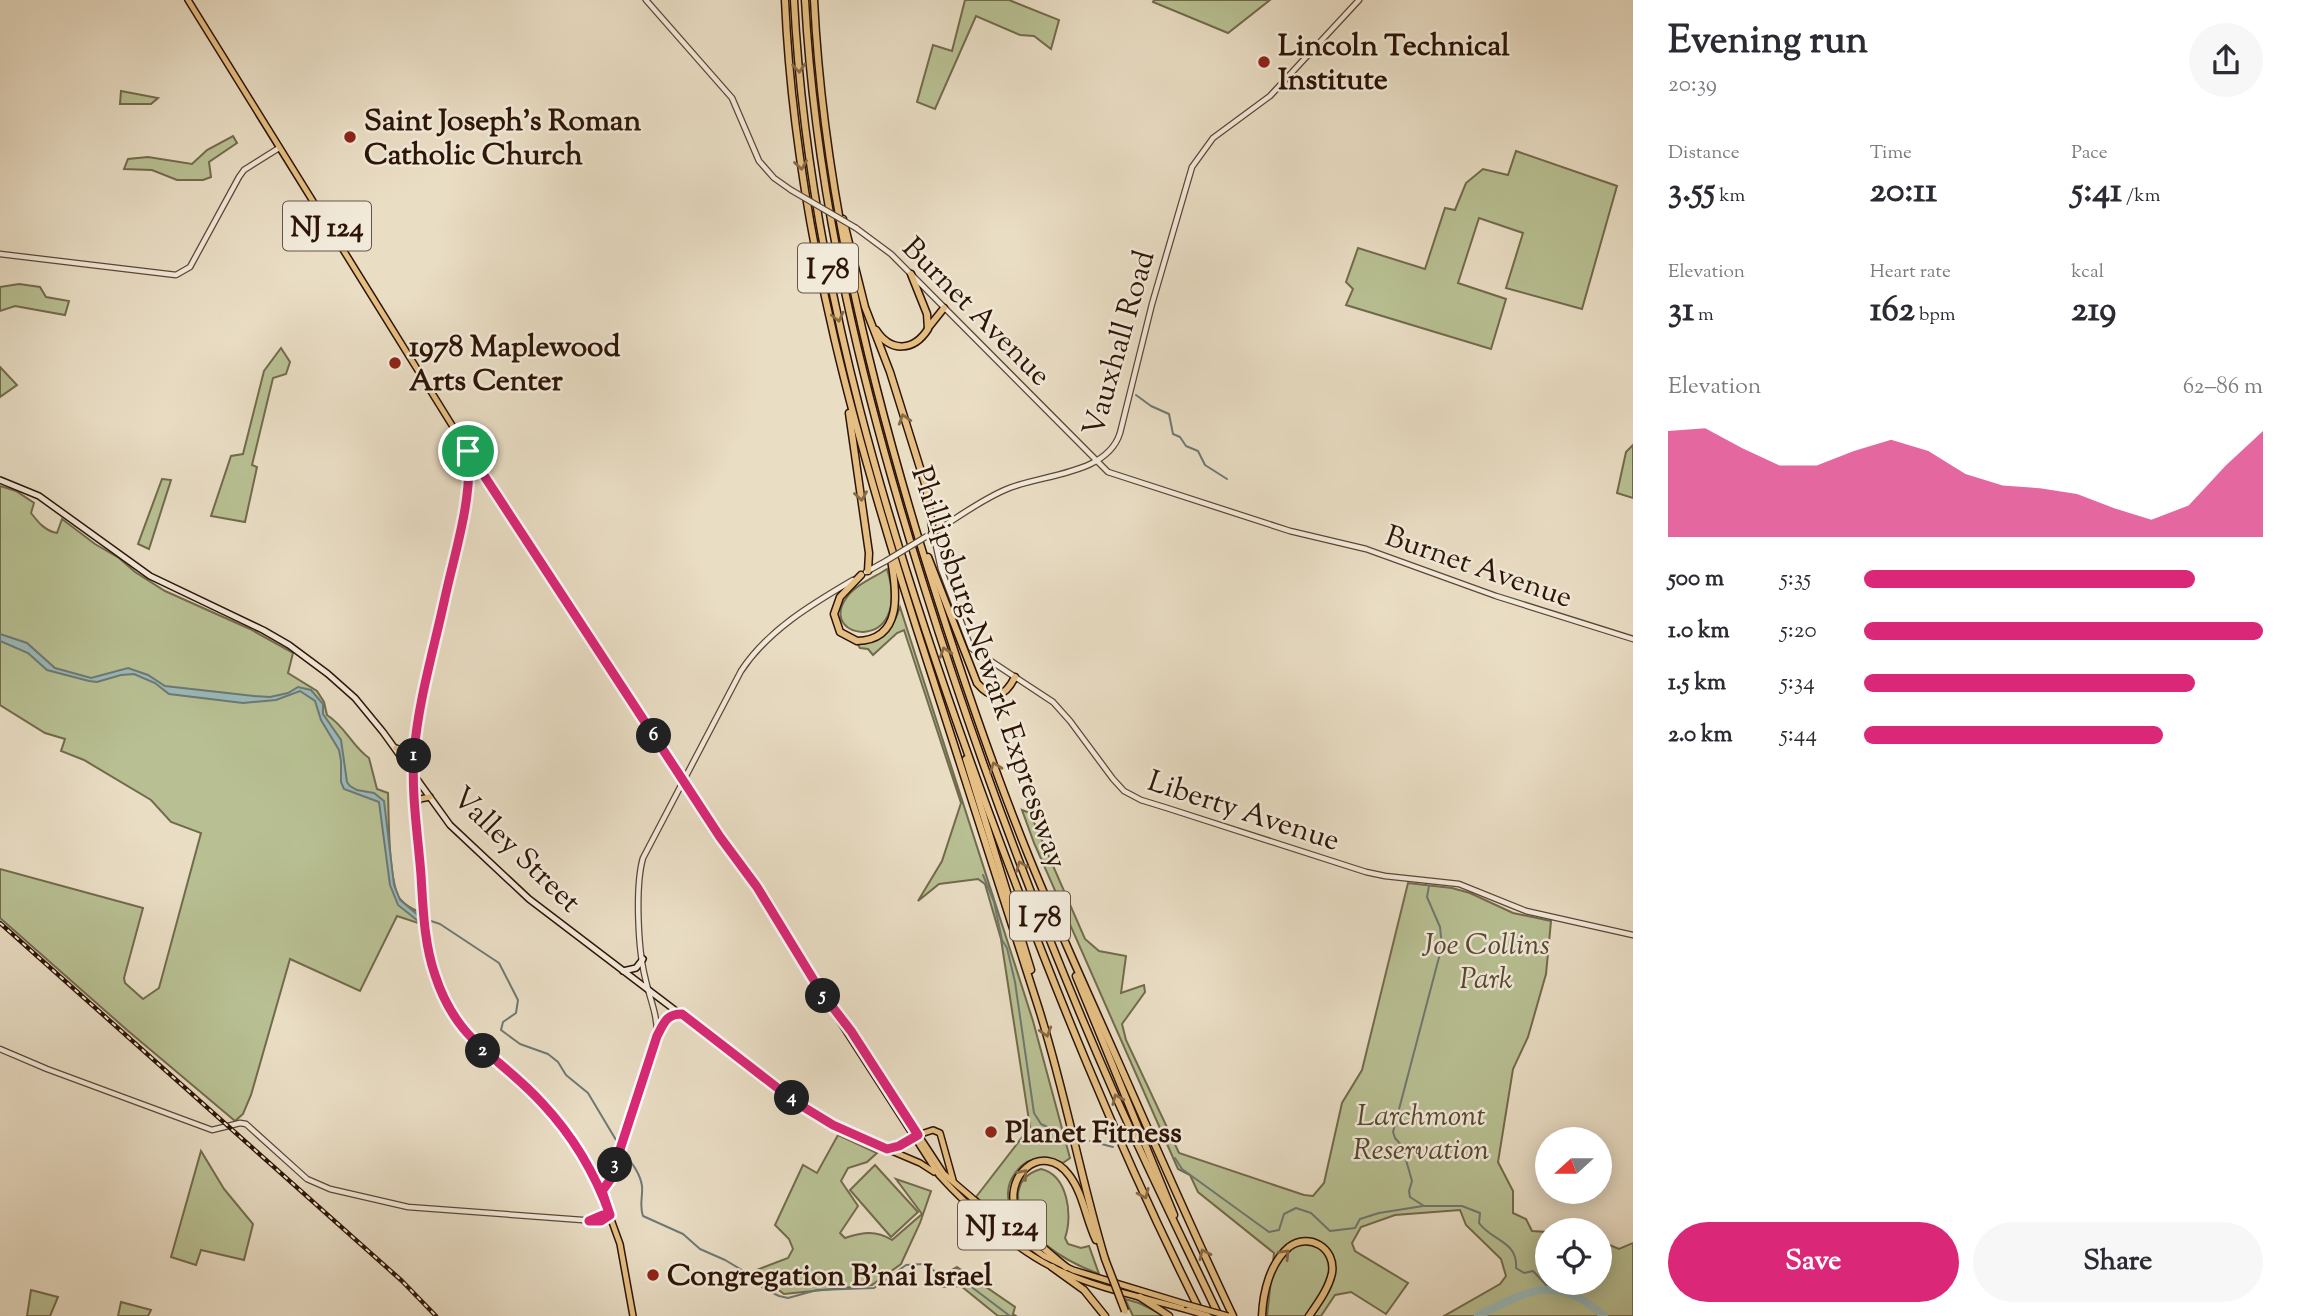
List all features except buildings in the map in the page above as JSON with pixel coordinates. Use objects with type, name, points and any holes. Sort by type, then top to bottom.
[{"type":"highway","name":"Phillipsburg-Newark Expressway","points":[[785,0],[792,93],[805,196],[844,380],[886,532],[1058,1074],[1104,1259],[1126,1313]]},
{"type":"highway","name":"Phillipsburg-Newark Expressway","points":[[794,0],[802,105],[825,254],[861,411],[909,576],[956,720],[1020,895],[1080,1047],[1154,1217],[1205,1316]]},
{"type":"highway","name":"Phillipsburg-Newark Expressway","points":[[805,0],[818,145],[839,265],[869,397],[912,550],[978,750],[1043,922],[1109,1080],[1219,1316]]},
{"type":"highway","name":"Phillipsburg-Newark Expressway","points":[[814,0],[824,119],[834,190],[866,349],[915,528],[987,747],[1029,856],[1231,1316]]},
{"type":"highway","points":[[834,190],[869,319],[887,364],[926,487],[930,534]]},
{"type":"highway","points":[[911,274],[927,314],[928,329]]},
{"type":"highway","points":[[869,319],[884,340],[896,346],[914,344],[944,308]]},
{"type":"highway","points":[[844,380],[869,553],[864,573],[840,597],[834,614],[836,625],[842,634],[861,641],[879,635],[894,612],[895,583],[886,532]]},
{"type":"highway","points":[[915,528],[974,679],[985,691],[997,695],[1007,691],[1015,677]]},
{"type":"highway","points":[[956,720],[962,749],[1020,930],[1036,1000]]},
{"type":"highway","points":[[1066,942],[1081,991],[1187,1250]]},
{"type":"highway","points":[[1066,1267],[1033,1238],[1021,1222],[1014,1206],[1016,1180],[1022,1171],[1034,1163],[1054,1163],[1069,1175],[1104,1259]]},
{"type":"highway","points":[[1262,1316],[1265,1290],[1277,1262],[1290,1246],[1304,1241],[1322,1246],[1332,1263],[1331,1278],[1309,1316]]},
{"type":"highway","points":[[1052,1267],[1088,1294],[1105,1316]]},
{"type":"highway","points":[[1140,1297],[1169,1316]]},
{"type":"main road","name":"NJ 124","points":[[188,0],[468,451],[684,782],[757,887],[939,1175],[958,1195],[1013,1241],[1052,1267],[1088,1282],[1205,1316]]},
{"type":"main road","points":[[468,451],[469,472],[464,508],[415,745],[414,775],[425,927],[435,975],[456,1019],[477,1045],[526,1086],[559,1122],[589,1165],[610,1215],[626,1271],[633,1316]]},
{"type":"main road","name":"Valley Street","points":[[0,480],[48,501],[159,581],[248,623],[296,650],[352,695],[396,748],[450,825],[529,899],[805,1108],[833,1125],[887,1149]]},
{"type":"main road","points":[[396,748],[406,751],[415,745]]},
{"type":"main road","points":[[416,806],[420,799],[430,797]]},
{"type":"main road","points":[[622,971],[636,968],[643,959]]},
{"type":"main road","points":[[657,1036],[667,1017],[682,1014]]},
{"type":"main road","points":[[887,1149],[933,1130],[940,1133],[954,1183]]},
{"type":"main road","name":"NJ 124","points":[[916,1137],[954,1183],[1018,1238],[1066,1267],[1094,1278],[1231,1316]]},
{"type":"main road","points":[[887,1149],[920,1163],[939,1175]]},
{"type":"street","name":"Burnet Avenue","points":[[646,0],[732,98],[759,161],[774,178],[885,249],[1096,461],[1114,474],[1290,531],[1366,549],[1496,596],[1633,639]]},
{"type":"street","name":"Vauxhall Road","points":[[602,1191],[610,1180],[657,1036],[643,959],[638,889],[640,870],[648,847],[736,681],[754,653],[784,626],[864,573],[1007,489],[1096,461],[1111,451],[1121,433],[1154,294],[1185,185],[1198,155],[1213,138],[1276,90],[1359,0]]},
{"type":"street","points":[[0,254],[176,275],[190,267],[244,170],[279,148]]},
{"type":"street","name":"Liberty Avenue","points":[[930,534],[970,646],[1053,702],[1070,720],[1113,779],[1135,797],[1366,872],[1459,884],[1526,911],[1633,935]]},
{"type":"street","points":[[0,1049],[212,1130],[246,1124],[307,1179],[330,1189],[408,1207],[589,1221],[610,1215]]},
{"type":"green space","points":[[965,0],[1009,0],[1059,20],[1051,49],[1034,36],[1020,35],[976,16],[935,109],[917,102],[933,45],[952,51]]},
{"type":"green space","points":[[1270,0],[1228,33],[1153,2]]},
{"type":"green space","points":[[121,91],[158,98],[151,104],[120,104]]},
{"type":"green space","points":[[233,136],[237,143],[209,162],[211,177],[203,180],[177,180],[152,170],[124,169],[128,159],[148,157],[192,164],[207,150]]},
{"type":"green space","points":[[1516,151],[1617,186],[1582,309],[1506,288],[1523,233],[1479,218],[1458,283],[1506,299],[1491,349],[1346,305],[1353,289],[1346,282],[1358,248],[1425,269],[1445,208],[1455,210],[1466,183],[1483,169],[1508,175]]},
{"type":"green space","points":[[19,284],[40,287],[46,297],[69,301],[65,315],[15,306],[0,311],[0,287]]},
{"type":"green space","points":[[281,348],[290,362],[286,374],[273,378],[252,465],[257,467],[245,522],[211,516],[231,456],[243,454],[264,371]]},
{"type":"green space","points":[[0,367],[17,385],[0,397]]},
{"type":"green space","points":[[1633,445],[1633,498],[1617,493],[1626,452]]},
{"type":"green space","points":[[162,479],[171,480],[149,549],[138,544]]},
{"type":"green space","points":[[0,486],[16,491],[34,503],[31,513],[49,530],[57,533],[62,519],[165,591],[250,629],[293,653],[288,673],[317,691],[324,702],[327,715],[369,758],[377,789],[388,793],[393,878],[400,899],[419,912],[418,923],[397,916],[360,991],[290,959],[251,1095],[243,1114],[235,1121],[0,918],[0,869],[143,908],[124,978],[125,983],[143,999],[159,988],[201,833],[171,822],[151,800],[84,760],[61,751],[65,739],[45,733],[0,705]]},
{"type":"green space","points":[[887,569],[892,597],[888,616],[878,627],[865,632],[853,630],[844,623],[841,612],[847,597],[860,585]]},
{"type":"green space","points":[[900,607],[1033,1021],[1070,1158],[1063,1163],[1044,1158],[1033,1159],[1020,1167],[1011,1180],[1008,1194],[1010,1207],[1025,1238],[976,1197],[1030,1127],[1001,939],[985,884],[978,879],[939,884],[918,901],[942,861],[961,803],[904,630],[873,655],[868,649],[860,648],[857,643],[873,641],[885,634]]},
{"type":"green space","name":"Larchmont Reservation","points":[[1022,810],[1030,813],[1085,939],[1099,951],[1126,956],[1121,993],[1144,985],[1145,992],[1122,1024],[1126,1040],[1179,1153],[1304,1195],[1313,1196],[1324,1183],[1342,1103],[1362,1070],[1408,883],[1452,888],[1470,893],[1513,913],[1551,921],[1546,974],[1528,1037],[1513,1069],[1498,1162],[1513,1191],[1513,1213],[1526,1219],[1532,1231],[1535,1231],[1535,1295],[1612,1295],[1612,1246],[1619,1249],[1633,1243],[1633,1316],[1444,1316],[1500,1284],[1506,1276],[1501,1259],[1466,1225],[1460,1210],[1395,1215],[1361,1227],[1352,1243],[1355,1251],[1408,1283],[1386,1314],[1351,1292],[1335,1295],[1321,1316],[1267,1316],[1274,1253],[1198,1192],[1190,1175],[1178,1169],[1034,843]]},
{"type":"green space","points":[[838,1135],[877,1153],[867,1162],[848,1168],[841,1181],[858,1206],[840,1233],[845,1238],[869,1233],[892,1240],[922,1214],[896,1179],[931,1191],[920,1223],[901,1264],[872,1285],[784,1294],[754,1271],[788,1258],[793,1249],[789,1239],[775,1225],[803,1165],[817,1173]]},
{"type":"green space","points":[[201,1151],[224,1189],[253,1224],[244,1260],[201,1250],[196,1265],[171,1257]]},
{"type":"green space","points":[[875,1165],[918,1212],[891,1237],[850,1190]]},
{"type":"green space","points":[[1041,1169],[1057,1179],[1063,1188],[1068,1208],[1065,1238],[1068,1244],[1081,1248],[1089,1246],[1099,1274],[1059,1255],[1035,1235],[1026,1223],[1020,1210],[1020,1186],[1025,1178]]},
{"type":"green space","points":[[957,1267],[1015,1307],[1013,1314],[1016,1316],[998,1316],[961,1286],[941,1287],[941,1280]]},
{"type":"green space","points":[[31,1290],[58,1297],[50,1316],[27,1316]]},
{"type":"green space","points":[[1125,1299],[1139,1303],[1165,1316],[1133,1316]]},
{"type":"green space","points":[[121,1302],[151,1310],[148,1316],[118,1316]]},
{"type":"water","points":[[0,634],[27,643],[55,668],[91,678],[128,668],[148,675],[165,686],[270,697],[288,693],[298,687],[311,690],[323,704],[323,714],[341,740],[347,782],[357,790],[374,793],[384,801],[394,885],[400,900],[418,915],[418,921],[398,905],[390,885],[379,802],[344,789],[339,750],[321,720],[315,701],[300,691],[276,700],[243,703],[169,694],[155,683],[134,674],[97,682],[89,681],[47,670],[28,653],[0,641]]},
{"type":"waterway","points":[[1136,395],[1169,414],[1173,434],[1180,437],[1186,446],[1198,451],[1205,465],[1227,479]]},
{"type":"waterway","points":[[983,875],[994,902],[1015,982],[1034,1113],[1041,1124],[1056,1131]]},
{"type":"waterway","points":[[1429,886],[1427,897],[1440,927],[1442,946],[1393,1132],[1402,1146],[1412,1181],[1410,1197],[1424,1206],[1462,1206],[1480,1213],[1479,1223],[1509,1247],[1516,1259],[1516,1268],[1524,1273],[1533,1271],[1535,1273]]},
{"type":"waterway","points":[[428,920],[440,924],[499,963],[518,1000],[516,1013],[503,1022],[501,1030],[520,1044],[548,1054],[558,1062],[566,1075],[588,1093],[619,1145]]},
{"type":"waterway","points":[[1090,1141],[1113,1147]]},
{"type":"waterway","points":[[622,1150],[641,1181],[643,1216],[683,1234],[700,1249],[752,1276],[763,1288],[779,1296],[788,1298],[817,1290],[874,1288],[906,1265],[924,1264],[939,1274],[945,1272],[957,1276],[1010,1316]]},
{"type":"waterway","points":[[1175,1158],[1182,1169],[1269,1232],[1279,1230],[1284,1214],[1296,1208],[1311,1213],[1330,1231],[1355,1228],[1360,1219],[1379,1213],[1423,1206]]},
{"type":"waterway","points":[[1478,1316],[1512,1299],[1542,1290],[1571,1294],[1604,1316]]},
{"type":"railway","points":[[0,923],[402,1281],[436,1316]]},
{"type":"place","name":"Lincoln Technical Institute","points":[[1264,62]]},
{"type":"place","name":"Saint Joseph's Roman Catholic Church","points":[[350,137]]},
{"type":"place","name":"1978 Maplewood Arts Center","points":[[395,363]]},
{"type":"place","name":"Planet Fitness","points":[[991,1132]]},
{"type":"place","name":"Congregation B'nai Israel","points":[[653,1275]]},
{"type":"route","points":[[468,451],[467,493],[420,710],[414,756],[429,954],[435,975],[456,1019],[477,1045],[543,1103],[575,1143],[596,1178],[610,1215],[589,1221],[601,1221],[610,1215],[602,1191],[610,1180],[657,1036],[667,1017],[671,1015],[682,1014],[797,1103],[833,1125],[887,1149],[899,1146],[918,1135],[851,1031],[838,1018],[757,887],[720,837],[468,451]]},
{"type":"park label","name":"Joe Collins Park","points":[[1486,961]]}]
